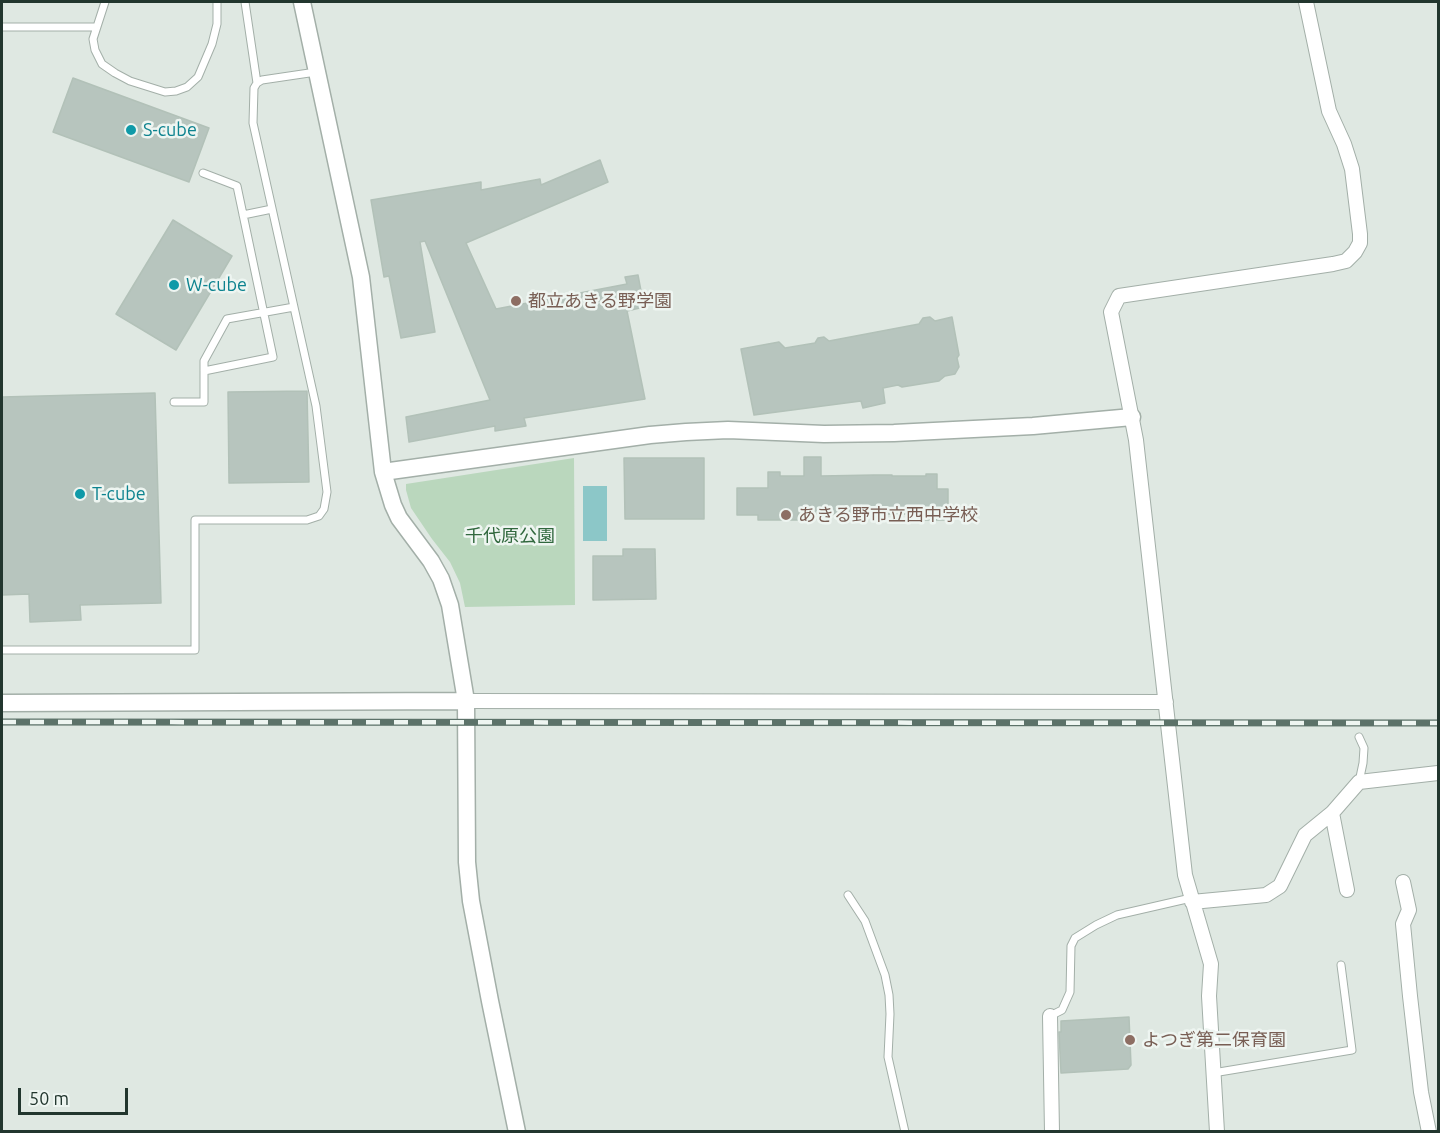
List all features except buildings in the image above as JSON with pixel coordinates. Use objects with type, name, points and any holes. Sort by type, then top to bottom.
[{"type":"street","points":[[302,2],[361,277],[383,472],[399,518],[441,579],[450,605],[466,701],[466,828],[471,901],[518,1131]]},
{"type":"street","points":[[1217,1131],[1209,996],[1211,964],[1185,875],[1136,440],[1111,312],[1119,296],[1333,264],[1346,261],[1355,252],[1360,243],[1360,234],[1352,169],[1327,103],[1306,2]]},
{"type":"street","points":[[383,472],[686,432],[728,430],[824,434],[894,433],[1033,426],[1132,417]]},
{"type":"street","points":[[2,704],[466,701],[1166,702]]},
{"type":"street","points":[[1191,900],[1266,895],[1280,886],[1305,836],[1332,813],[1359,782],[1438,772]]},
{"type":"street","points":[[1332,813],[1347,890]]},
{"type":"street","points":[[1403,882],[1409,910],[1403,924],[1410,996],[1421,1092],[1429,1131]]},
{"type":"street","points":[[1050,1016],[1052,1131]]},
{"type":"lane","points":[[105,2],[93,39],[95,50],[102,64],[115,74],[130,81],[165,92],[187,87],[198,77],[218,24],[217,2]]},
{"type":"lane","points":[[245,2],[257,83]]},
{"type":"lane","points":[[2,27],[96,27]]},
{"type":"lane","points":[[2,650],[195,650],[195,520],[307,520],[318,516],[324,509],[327,492],[316,405],[253,123],[254,88],[257,83],[262,80],[316,71]]},
{"type":"lane","points":[[203,173],[237,186],[273,357],[204,371]]},
{"type":"lane","points":[[243,215],[272,209]]},
{"type":"lane","points":[[174,402],[204,402],[204,361],[227,319],[294,307]]},
{"type":"lane","points":[[1359,736],[1364,748],[1359,782]]},
{"type":"lane","points":[[848,895],[865,921],[885,975],[890,1014],[888,1058],[905,1131]]},
{"type":"lane","points":[[1050,1016],[1062,1010],[1067,1002],[1070,992],[1071,946],[1075,938],[1117,915],[1191,900]]},
{"type":"lane","points":[[1213,1073],[1352,1050],[1341,965]]},
{"type":"green space","name":"千代原公園","points":[[574,458],[575,605],[465,607],[460,583],[450,562],[411,508],[406,484]]},
{"type":"water","points":[[583,486],[607,486],[607,541],[583,541]]},
{"type":"railway","points":[[2,722],[1438,723]]},
{"type":"place","name":"S-cube","points":[[131,130]]},
{"type":"place","name":"W-cube","points":[[174,285]]},
{"type":"place","name":"都立あきる野学園","points":[[516,301]]},
{"type":"place","name":"T-cube","points":[[80,494]]},
{"type":"place","name":"あきる野市立西中学校","points":[[786,515]]},
{"type":"place","name":"よつぎ第二保育園","points":[[1130,1040]]}]
